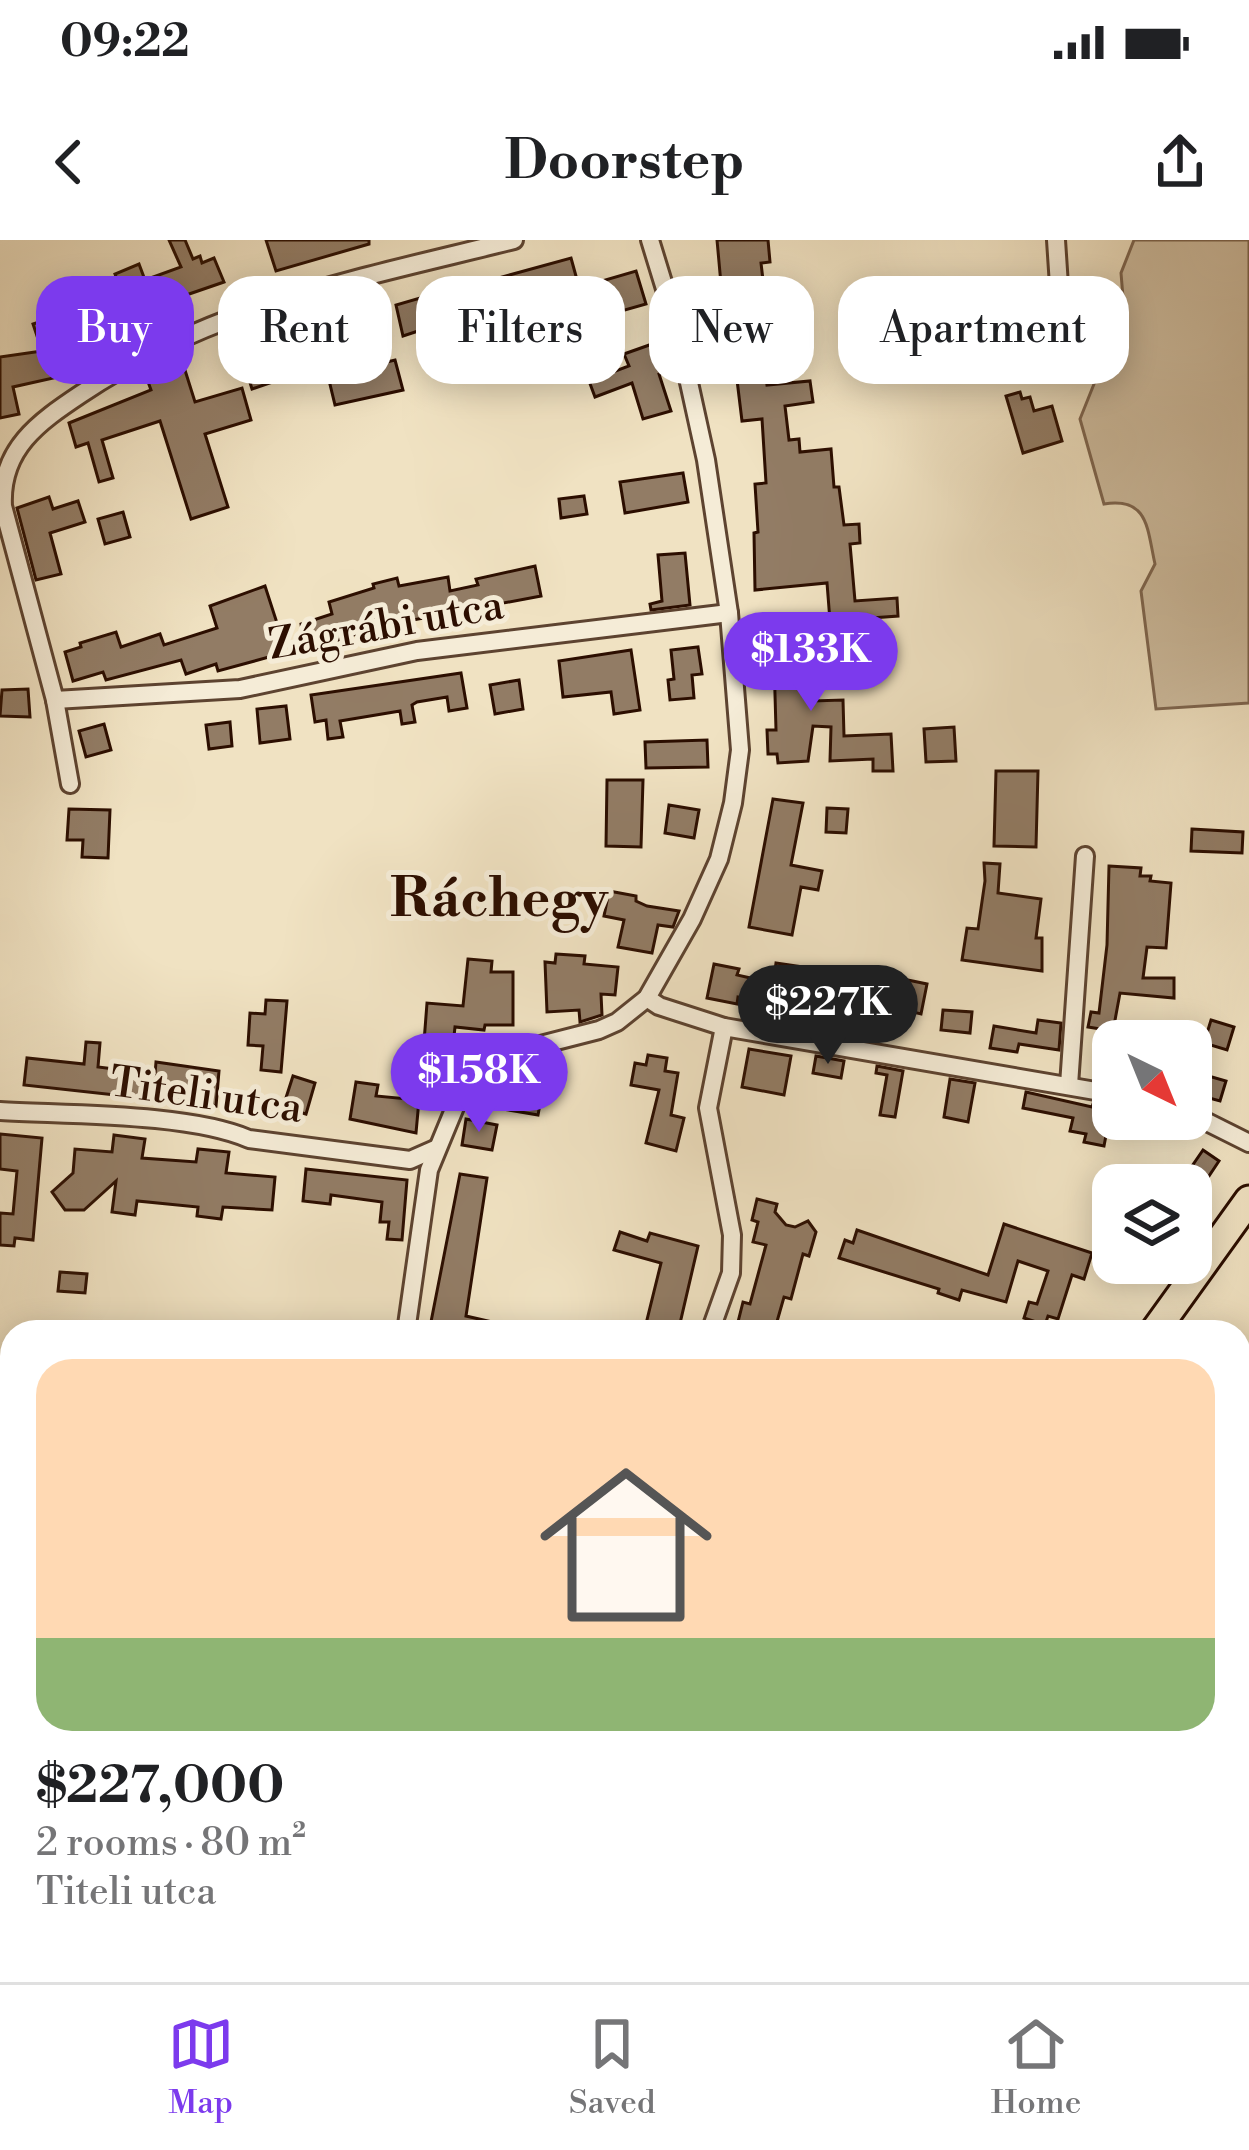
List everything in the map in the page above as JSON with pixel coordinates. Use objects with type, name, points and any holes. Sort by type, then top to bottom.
[{"type":"main road","points":[[1163,1320],[1249,1200]]},
{"type":"street","points":[[70,784],[55,700],[2,507],[6,461],[31,430],[93,386],[176,338],[275,300],[514,240]]},
{"type":"street","points":[[408,1320],[435,1149],[467,1078],[488,1062],[617,1022],[647,998],[714,871],[734,803],[740,750],[729,613],[692,388],[650,240]]},
{"type":"street","points":[[1056,240],[1058,276]]},
{"type":"street","name":"Zágrábi utca","points":[[55,700],[240,689],[417,651],[729,613]]},
{"type":"street","points":[[1069,1084],[1085,856]]},
{"type":"street","points":[[647,998],[658,1006],[724,1027],[1092,1089]]},
{"type":"street","points":[[714,1320],[731,1273],[732,1235],[708,1108],[724,1027]]},
{"type":"street","name":"Titeli utca","points":[[0,1111],[226,1129],[249,1139],[410,1160],[435,1149]]},
{"type":"street","points":[[1212,1124],[1249,1143]]},
{"type":"shaded area","points":[[1134,240],[1249,240],[1249,703],[1156,709],[1141,591],[1155,564],[1147,528],[1130,506],[1104,504],[1080,419],[1094,384],[1129,384],[1129,276],[1121,273]]},
{"type":"building","points":[[169,240],[185,240],[193,259],[200,256],[202,263],[214,258],[222,276],[218,284],[194,292],[194,276],[156,276],[181,267]]},
{"type":"building","points":[[266,240],[369,240],[369,244],[276,271]]},
{"type":"building","points":[[717,240],[768,240],[770,262],[761,263],[763,276],[720,276]]},
{"type":"building","points":[[571,258],[576,276],[506,276]]},
{"type":"building","points":[[139,264],[144,276],[116,276],[115,274]]},
{"type":"building","points":[[636,271],[646,304],[625,310],[625,276],[619,276]]},
{"type":"building","points":[[416,299],[416,332],[403,336],[396,305]]},
{"type":"building","points":[[649,345],[649,384],[662,384],[671,411],[643,419],[632,383],[595,397],[590,384],[625,384],[629,366],[625,354]]},
{"type":"building","points":[[36,352],[36,382],[13,387],[19,414],[0,418],[0,357]]},
{"type":"building","points":[[392,361],[403,390],[335,405],[330,384],[392,384]]},
{"type":"building","points":[[149,384],[189,384],[195,402],[242,388],[251,420],[205,434],[228,507],[191,519],[160,421],[102,440],[113,478],[99,482],[88,443],[76,447],[69,423],[151,390]]},
{"type":"building","points":[[738,384],[810,384],[813,402],[785,406],[789,440],[799,439],[800,452],[831,449],[844,525],[859,524],[860,543],[850,544],[855,601],[897,598],[898,616],[830,621],[827,583],[755,590],[755,484],[766,483],[762,419],[742,421]]},
{"type":"building","points":[[1020,392],[1022,399],[1030,397],[1034,411],[1052,406],[1062,441],[1023,453],[1006,396]]},
{"type":"building","points":[[683,473],[688,502],[625,513],[620,482]]},
{"type":"building","points":[[584,496],[587,514],[561,518],[559,499]]},
{"type":"building","points":[[49,497],[53,509],[78,501],[85,522],[50,533],[61,574],[36,580],[17,508]]},
{"type":"building","points":[[123,512],[130,537],[105,544],[98,519]]},
{"type":"building","points":[[685,553],[690,605],[651,610],[650,604],[662,601],[658,555]]},
{"type":"building","points":[[535,566],[541,596],[381,626],[305,651],[301,624],[332,614],[329,602],[374,588],[373,584],[397,578],[399,586],[448,577],[450,591],[478,585],[476,579]]},
{"type":"building","points":[[265,586],[277,623],[280,654],[218,671],[216,664],[186,674],[181,660],[106,680],[103,672],[73,681],[65,652],[81,647],[80,643],[116,632],[121,647],[160,634],[164,645],[217,628],[210,606]]},
{"type":"building","points":[[797,636],[800,680],[811,680],[812,701],[843,700],[844,736],[891,734],[893,771],[873,771],[873,759],[830,761],[831,727],[813,726],[808,761],[778,763],[777,754],[768,754],[767,730],[776,730],[774,659],[751,660],[750,640]]},
{"type":"building","points":[[698,647],[702,674],[692,675],[694,698],[670,700],[671,650]]},
{"type":"building","points":[[631,650],[640,710],[614,714],[611,692],[563,697],[559,661]]},
{"type":"building","points":[[461,673],[467,708],[449,711],[447,697],[417,702],[412,705],[415,722],[402,724],[400,711],[340,721],[343,737],[328,739],[326,720],[315,722],[311,695]]},
{"type":"building","points":[[519,680],[523,709],[495,714],[490,685]]},
{"type":"building","points":[[28,689],[30,717],[0,716],[2,690]]},
{"type":"building","points":[[286,706],[290,739],[260,743],[257,709]]},
{"type":"building","points":[[230,722],[232,746],[209,749],[206,725]]},
{"type":"building","points":[[104,724],[111,750],[86,757],[79,731]]},
{"type":"building","points":[[954,727],[956,761],[926,762],[924,729]]},
{"type":"building","points":[[707,740],[708,767],[646,768],[645,742]]},
{"type":"building","points":[[996,771],[1038,771],[1036,847],[994,846]]},
{"type":"building","points":[[607,780],[643,780],[641,847],[606,846]]},
{"type":"building","points":[[773,799],[803,803],[791,865],[822,871],[818,890],[801,887],[792,935],[749,927]]},
{"type":"building","points":[[669,805],[699,810],[694,838],[665,833]]},
{"type":"building","points":[[827,808],[848,809],[846,833],[826,832]]},
{"type":"building","points":[[69,809],[110,810],[108,858],[82,857],[83,840],[67,840]]},
{"type":"building","points":[[1192,829],[1243,832],[1242,853],[1191,851]]},
{"type":"building","points":[[984,863],[1000,864],[998,893],[1041,899],[1036,938],[1042,938],[1042,971],[962,960],[967,928],[978,929]]},
{"type":"building","points":[[1109,866],[1141,868],[1140,876],[1151,876],[1150,881],[1171,883],[1166,948],[1147,947],[1143,978],[1174,978],[1174,998],[1120,993],[1115,1020],[1092,1020],[1092,1028],[1088,1027],[1091,1012],[1099,1013]]},
{"type":"building","points":[[609,891],[636,896],[636,901],[647,906],[679,911],[673,927],[658,925],[652,953],[618,947],[624,920],[604,916]]},
{"type":"building","points":[[556,954],[585,956],[584,964],[618,967],[615,995],[601,994],[602,1015],[580,1022],[579,1010],[547,1012],[545,962],[555,963]]},
{"type":"building","points":[[468,959],[492,961],[491,972],[513,972],[513,1025],[485,1025],[484,1030],[455,1027],[453,1045],[424,1042],[427,1003],[463,1006]]},
{"type":"building","points":[[776,963],[810,968],[805,999],[772,993]]},
{"type":"building","points":[[714,964],[739,969],[737,975],[759,980],[755,1000],[738,997],[737,1004],[707,998]]},
{"type":"building","points":[[898,978],[927,984],[921,1014],[892,1007]]},
{"type":"building","points":[[834,987],[858,990],[854,1014],[830,1011]]},
{"type":"building","points":[[266,1000],[287,1001],[281,1072],[261,1070],[263,1046],[248,1045],[250,1013],[265,1014]]},
{"type":"building","points":[[943,1010],[972,1012],[970,1033],[941,1030]]},
{"type":"building","points":[[1038,1020],[1061,1023],[1059,1050],[1019,1044],[1017,1052],[990,1048],[994,1026],[1036,1033]]},
{"type":"building","points":[[1212,1020],[1234,1027],[1227,1050],[1212,1045]]},
{"type":"building","points":[[86,1042],[100,1043],[98,1067],[155,1074],[156,1062],[219,1071],[216,1106],[24,1085],[27,1058],[84,1064]]},
{"type":"building","points":[[749,1049],[791,1056],[784,1095],[742,1087]]},
{"type":"building","points":[[648,1055],[667,1058],[665,1071],[678,1073],[671,1115],[684,1118],[676,1151],[646,1143],[659,1090],[631,1085],[635,1063],[646,1065]]},
{"type":"building","points":[[816,1056],[844,1061],[841,1078],[813,1073]]},
{"type":"building","points":[[877,1066],[903,1071],[895,1117],[880,1115],[887,1075],[876,1073]]},
{"type":"building","points":[[523,1073],[545,1077],[538,1115],[497,1108],[500,1088],[520,1091]]},
{"type":"building","points":[[293,1076],[315,1083],[306,1114],[283,1107]]},
{"type":"building","points":[[1212,1077],[1226,1081],[1220,1101],[1212,1099]]},
{"type":"building","points":[[950,1079],[975,1083],[968,1122],[944,1117]]},
{"type":"building","points":[[356,1082],[378,1085],[376,1096],[419,1100],[416,1133],[350,1119]]},
{"type":"building","points":[[1026,1092],[1092,1107],[1092,1140],[1105,1140],[1104,1146],[1084,1142],[1086,1134],[1070,1131],[1073,1118],[1023,1108]]},
{"type":"building","points":[[466,1119],[497,1125],[492,1150],[462,1145]]},
{"type":"building","points":[[0,1134],[42,1138],[33,1240],[15,1238],[14,1246],[0,1245],[0,1213],[13,1214],[17,1171],[0,1169]]},
{"type":"building","points":[[114,1135],[145,1139],[142,1158],[196,1162],[198,1149],[229,1152],[226,1173],[275,1177],[272,1210],[223,1207],[221,1219],[197,1216],[198,1207],[137,1201],[135,1215],[112,1212],[116,1181],[84,1210],[65,1210],[52,1192],[73,1173],[75,1149],[112,1152]]},
{"type":"building","points":[[1203,1150],[1219,1161],[1212,1172],[1212,1164],[1193,1164]]},
{"type":"building","points":[[306,1169],[407,1180],[402,1240],[387,1239],[389,1222],[380,1222],[382,1202],[331,1195],[330,1204],[303,1201]]},
{"type":"building","points":[[460,1174],[487,1178],[466,1316],[484,1320],[431,1320]]},
{"type":"building","points":[[757,1199],[777,1204],[775,1212],[786,1225],[808,1221],[816,1232],[809,1256],[803,1254],[791,1299],[784,1297],[777,1320],[738,1320],[743,1302],[750,1304],[766,1245],[753,1242],[758,1222],[752,1220]]},
{"type":"building","points":[[1004,1224],[1092,1253],[1084,1279],[1072,1275],[1058,1319],[1030,1320],[1024,1318],[1029,1302],[1037,1304],[1048,1271],[1018,1261],[1006,1302],[962,1290],[959,1300],[938,1293],[939,1289],[839,1258],[845,1240],[853,1243],[857,1230],[988,1275]]},
{"type":"building","points":[[620,1232],[647,1241],[650,1233],[698,1246],[681,1320],[647,1320],[661,1263],[614,1250]]},
{"type":"building","points":[[60,1272],[87,1274],[85,1293],[58,1291]]},
{"type":"district","name":"Ráchegy","points":[[499,900]]}]
